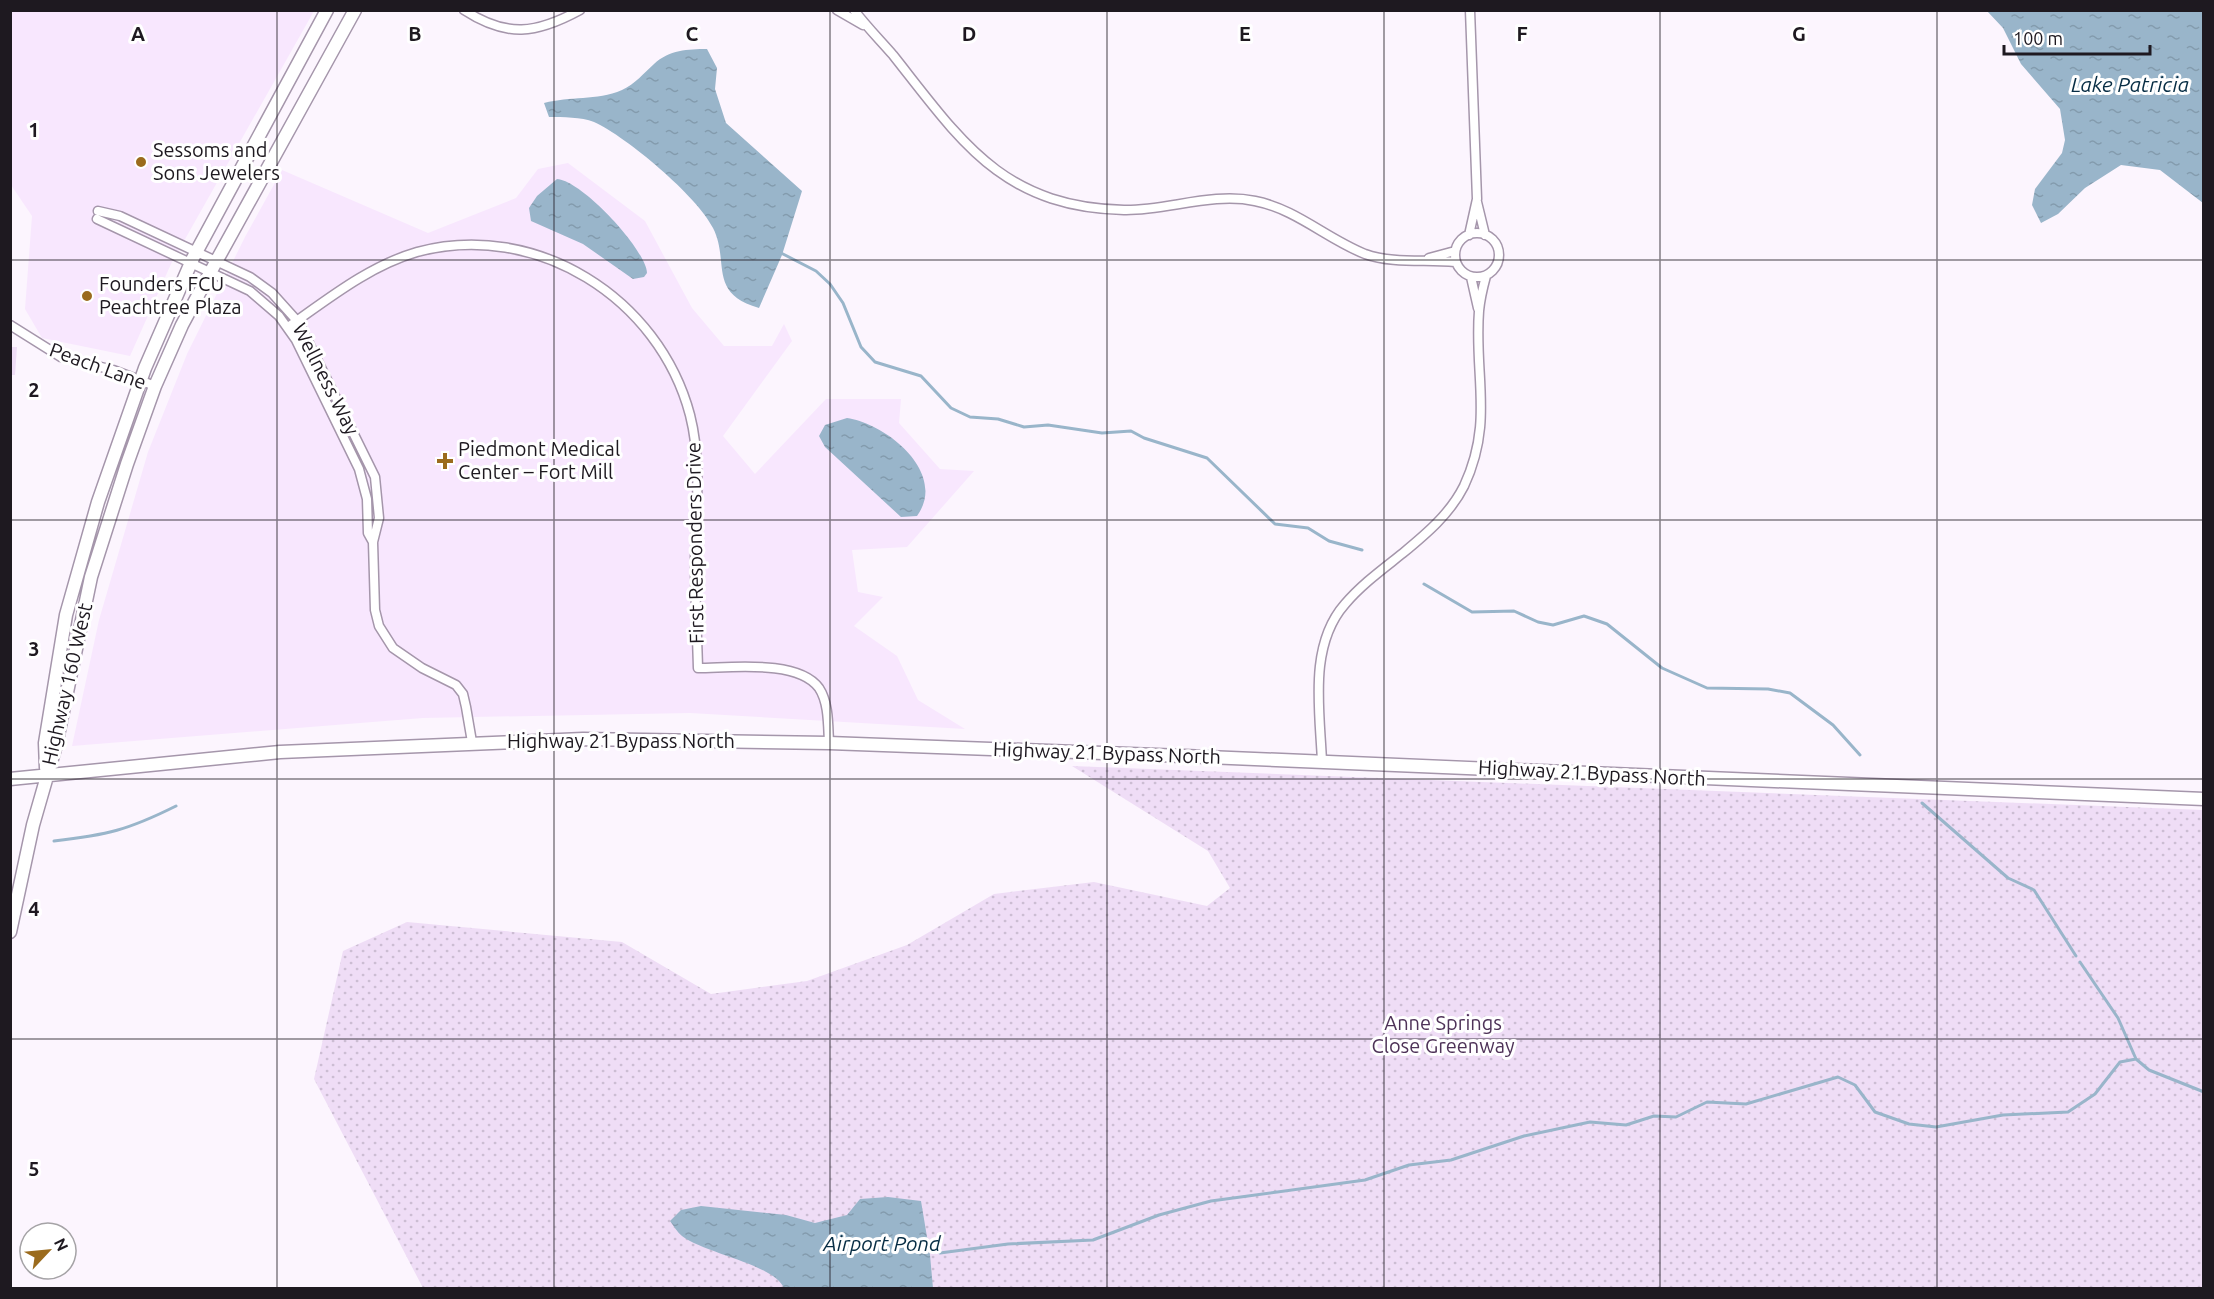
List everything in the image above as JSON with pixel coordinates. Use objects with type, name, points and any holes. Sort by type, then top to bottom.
[{"type":"main road","name":"Highway 160 West","points":[[46,776],[56,745],[91,577],[127,464],[155,386],[182,325],[201,268],[196,251],[327,10]]},
{"type":"main road","name":"Highway 160 West","points":[[46,776],[45,743],[66,615],[98,502],[141,381],[201,268],[213,258],[355,10]]},
{"type":"main road","name":"Highway 21 Bypass North","points":[[10,779],[280,752],[583,739],[829,743],[2204,799]]},
{"type":"main road","points":[[10,932],[46,776]]},
{"type":"street","points":[[464,10],[496,26],[519,29],[542,28],[580,10]]},
{"type":"street","points":[[837,10],[865,26]]},
{"type":"street","points":[[854,10],[952,131],[999,173],[1041,195],[1080,207],[1128,210],[1224,200],[1254,200],[1291,213],[1367,254],[1393,260],[1423,259],[1455,262]]},
{"type":"street","points":[[1470,10],[1477,199],[1485,235],[1496,244],[1498,258],[1492,271],[1486,276],[1471,277],[1464,274],[1455,262],[1455,251],[1459,241],[1469,235],[1485,235]]},
{"type":"street","points":[[1469,235],[1477,199]]},
{"type":"street","name":"Wellness Way","points":[[373,542],[368,534],[363,478],[288,327],[263,299],[98,215],[120,216],[213,258],[264,286],[298,320],[360,445],[376,483],[379,518],[373,542],[375,610],[384,636],[403,655],[456,685],[466,706],[472,742]]},
{"type":"street","name":"First Responders Drive","points":[[288,327],[368,273],[415,253],[444,246],[488,246],[534,254],[578,271],[606,289],[634,313],[663,352],[680,385],[690,417],[697,483],[698,668],[771,668],[797,672],[819,688],[827,714],[829,743]]},
{"type":"street","points":[[1423,259],[1455,251]]},
{"type":"street","points":[[1479,311],[1486,276]]},
{"type":"street","points":[[1322,762],[1319,675],[1322,648],[1329,629],[1343,605],[1446,513],[1463,488],[1471,469],[1482,421],[1479,311],[1471,277]]},
{"type":"street","name":"Peach Lane","points":[[10,325],[61,357],[155,386]]},
{"type":"street","points":[[351,450],[360,445]]},
{"type":"shaded area","points":[[10,11],[314,11],[171,264],[130,356],[42,338],[25,309],[32,216],[11,185]]},
{"type":"shaded area","name":"Piedmont Medical Center – Fort Mill","points":[[568,163],[645,221],[692,308],[724,346],[772,346],[784,324],[792,341],[723,436],[755,474],[826,399],[901,399],[899,423],[940,469],[974,471],[907,547],[852,550],[858,592],[883,597],[854,626],[897,656],[918,700],[965,729],[690,713],[423,718],[72,746],[99,620],[148,452],[187,354],[245,237],[282,170],[428,233],[516,198],[538,169]]},
{"type":"green space","points":[[10,347],[17,347],[15,375],[11,375]]},
{"type":"green space","name":"Anne Springs Close Greenway","points":[[1072,766],[2203,810],[2203,1288],[423,1288],[314,1079],[343,951],[407,922],[622,942],[711,994],[807,981],[907,945],[994,894],[1094,882],[1207,906],[1230,888],[1208,851]]},
{"type":"water","name":"Lake Patricia","points":[[1987,11],[2203,11],[2203,203],[2160,170],[2121,165],[2085,188],[2058,214],[2041,223],[2032,205],[2035,189],[2062,153],[2065,140],[2060,109],[2021,64],[2003,28]]},
{"type":"water","points":[[707,49],[717,68],[715,89],[726,123],[802,191],[782,255],[759,308],[743,302],[732,294],[726,285],[718,240],[713,228],[705,215],[677,184],[642,154],[608,130],[583,119],[549,117],[544,103],[593,97],[622,90],[631,85],[660,59],[672,53]]},
{"type":"water","points":[[557,179],[568,182],[581,191],[611,217],[636,248],[644,262],[647,273],[644,277],[633,279],[583,244],[531,221],[529,208],[537,196]]},
{"type":"water","points":[[847,418],[863,422],[879,430],[909,453],[925,483],[925,500],[917,516],[901,517],[825,447],[819,436],[825,425]]},
{"type":"water","name":"Airport Pond","points":[[888,1197],[921,1201],[933,1288],[784,1288],[767,1272],[693,1242],[680,1234],[670,1221],[681,1210],[701,1206],[786,1215],[815,1223],[847,1215],[860,1199]]},
{"type":"waterway","points":[[781,253],[816,271],[830,284],[843,303],[861,347],[875,362],[921,376],[951,408],[970,417],[998,419],[1024,427],[1048,425],[1102,433],[1131,431],[1144,438],[1207,458],[1275,524],[1308,528],[1329,541],[1362,550]]},
{"type":"waterway","points":[[1424,584],[1472,612],[1514,611],[1538,622],[1553,625],[1584,616],[1607,624],[1662,668],[1707,688],[1768,689],[1790,693],[1833,725],[1860,755]]},
{"type":"waterway","points":[[1922,803],[2008,878],[2034,890],[2076,956]]},
{"type":"waterway","points":[[54,841],[117,830],[144,821],[176,806]]},
{"type":"waterway","points":[[2080,962],[2118,1018],[2136,1059],[2149,1070],[2204,1092]]},
{"type":"waterway","points":[[940,1253],[1008,1244],[1093,1240],[1159,1215],[1211,1201],[1365,1180],[1409,1165],[1451,1160],[1524,1136],[1590,1122],[1626,1125],[1654,1116],[1676,1117],[1707,1102],[1746,1104],[1838,1077],[1855,1085],[1875,1112],[1909,1124],[1936,1127],[2003,1115],[2068,1112],[2095,1094],[2120,1062],[2136,1059]]},
{"type":"place","name":"Sessoms and Sons Jewelers","points":[[141,162]]},
{"type":"place","name":"Founders FCU Peachtree Plaza","points":[[87,296]]},
{"type":"place","name":"Piedmont Medical Center – Fort Mill","points":[[445,461]]}]
